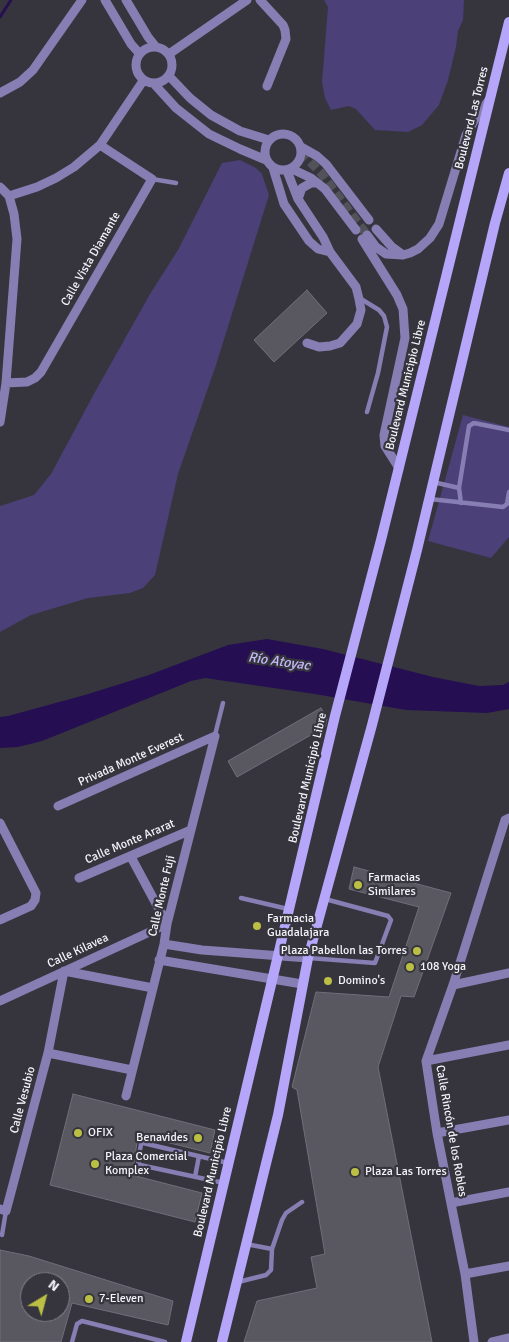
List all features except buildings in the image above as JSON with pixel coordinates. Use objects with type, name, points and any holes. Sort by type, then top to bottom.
[{"type":"main road","name":"Boulevard Las Torres","points":[[460,221],[509,22]]},
{"type":"main road","points":[[222,1342],[278,1115],[308,958],[372,725],[417,550],[495,223],[509,173]]},
{"type":"main road","name":"Boulevard Municipio Libre","points":[[186,1342],[335,716],[381,540],[460,221]]},
{"type":"street","points":[[0,93],[20,82],[33,70],[82,0]]},
{"type":"street","points":[[105,0],[130,44],[139,53]]},
{"type":"street","points":[[126,0],[156,47]]},
{"type":"street","points":[[169,54],[247,0]]},
{"type":"street","points":[[260,0],[283,25],[286,39],[268,86]]},
{"type":"street","points":[[156,47],[163,49],[169,54],[172,67],[169,76],[162,82],[155,84],[143,81],[136,73],[135,62],[139,53],[147,48],[156,47]]},
{"type":"street","points":[[169,76],[190,98],[211,115],[240,131],[269,140]]},
{"type":"street","points":[[8,196],[37,187],[56,178],[74,167],[100,146],[143,81]]},
{"type":"street","points":[[155,84],[176,108],[209,134],[266,160],[273,168],[284,204],[309,241],[318,249],[330,252]]},
{"type":"street","points":[[398,468],[386,446],[384,435],[405,338],[404,317],[397,295],[364,237],[386,254],[403,255],[424,245],[435,232],[466,135],[477,116],[490,100]]},
{"type":"street","points":[[266,160],[265,150],[269,140],[283,134],[291,135],[301,147],[302,156],[298,164],[289,170]]},
{"type":"street","points":[[100,146],[152,178]]},
{"type":"street","points":[[301,147],[317,156],[326,164],[369,220]]},
{"type":"street","points":[[273,168],[289,170],[311,178],[330,195],[356,230]]},
{"type":"street","points":[[289,170],[298,198],[323,237],[330,252],[356,287],[361,310],[357,324],[340,342],[330,346],[319,347],[306,343]]},
{"type":"street","name":"Calle Vista Diamante","points":[[6,383],[26,382],[35,378],[41,372],[152,178]]},
{"type":"street","points":[[298,198],[302,188],[311,182],[317,183]]},
{"type":"street","points":[[0,187],[8,196],[14,214],[17,238],[6,383],[0,422]]},
{"type":"street","points":[[376,229],[392,248],[403,255]]},
{"type":"street","name":"Privada Monte Everest","points":[[58,806],[214,736]]},
{"type":"street","name":"Calle Monte Fuji","points":[[126,1096],[164,944],[166,924],[214,736]]},
{"type":"street","name":"Calle Rincón de los Robles","points":[[474,1342],[465,1274],[437,1134],[426,1061],[453,985],[505,820],[509,818]]},
{"type":"street","points":[[0,823],[36,893],[35,900],[31,906],[0,920]]},
{"type":"street","name":"Calle Monte Ararat","points":[[79,878],[191,830]]},
{"type":"street","points":[[131,857],[166,924]]},
{"type":"street","name":"Calle Kilavea","points":[[0,1001],[166,924]]},
{"type":"street","points":[[164,944],[202,950],[308,958]]},
{"type":"street","points":[[159,960],[302,984]]},
{"type":"street","points":[[64,971],[153,988]]},
{"type":"street","name":"Calle Vesubio","points":[[3,1210],[48,1053],[64,971]]},
{"type":"street","points":[[453,985],[509,973]]},
{"type":"street","points":[[426,1061],[509,1045]]},
{"type":"street","points":[[48,1053],[132,1070]]},
{"type":"street","points":[[437,1134],[509,1120]]},
{"type":"street","points":[[451,1203],[509,1192]]},
{"type":"street","points":[[465,1274],[509,1266]]},
{"type":"street","points":[[492,1342],[509,1338]]},
{"type":"lane","points":[[152,178],[176,183]]},
{"type":"lane","points":[[359,298],[384,316],[387,328],[378,373],[367,412]]},
{"type":"lane","points":[[461,503],[459,488],[469,426],[474,423],[509,430]]},
{"type":"lane","points":[[433,482],[459,488]]},
{"type":"lane","points":[[429,499],[503,507],[507,504],[509,492]]},
{"type":"lane","name":"Calle Monte Fuji","points":[[214,736],[223,703]]},
{"type":"lane","points":[[241,898],[289,909]]},
{"type":"lane","points":[[308,958],[376,963],[392,920],[388,916],[325,899]]},
{"type":"lane","points":[[224,1183],[140,1164],[138,1162],[141,1144],[228,1163]]},
{"type":"lane","points":[[195,1177],[199,1156]]},
{"type":"lane","points":[[237,1282],[266,1275],[269,1272],[272,1249],[282,1220],[286,1213],[302,1202]]},
{"type":"lane","name":"Calle Vesubio","points":[[2,1235],[3,1210]]},
{"type":"lane","points":[[246,1244],[272,1249]]},
{"type":"lane","points":[[72,1342],[77,1324],[82,1321],[147,1340],[165,1342]]},
{"type":"shaded area","points":[[324,0],[464,0],[463,20],[458,31],[448,80],[439,105],[422,125],[408,132],[375,130],[356,109],[349,106],[331,110],[325,98],[322,82],[328,7]]},
{"type":"shaded area","points":[[240,160],[256,168],[262,174],[269,195],[216,365],[178,474],[155,575],[143,588],[130,593],[88,598],[31,615],[0,632],[0,506],[34,495],[51,474],[150,294],[178,250],[222,163]]},
{"type":"shaded area","points":[[463,415],[509,427],[509,537],[491,558],[428,541]]},
{"type":"water","name":"Río Atoyac","points":[[267,639],[323,649],[433,677],[479,686],[503,685],[509,682],[509,709],[487,713],[406,710],[205,678],[191,681],[42,741],[18,747],[0,748],[0,717],[85,695],[149,675],[228,645]]},
{"type":"waterway","points":[[0,17],[11,0]]},
{"type":"tunnel","points":[[301,152],[321,173],[367,235]]},
{"type":"place","name":"Farmacias Similares","points":[[358,885]]},
{"type":"place","name":"Farmacia Guadalajara","points":[[257,926]]},
{"type":"place","name":"Plaza Pabellon las Torres","points":[[417,951]]},
{"type":"place","name":"108 Yoga","points":[[410,967]]},
{"type":"place","name":"Domino's","points":[[328,981]]},
{"type":"place","name":"OFIX","points":[[78,1133]]},
{"type":"place","name":"Benavides","points":[[198,1138]]},
{"type":"place","name":"Plaza Comercial Komplex","points":[[95,1164]]},
{"type":"place","name":"Plaza Las Torres","points":[[355,1172]]},
{"type":"place","name":"7-Eleven","points":[[89,1299]]}]
